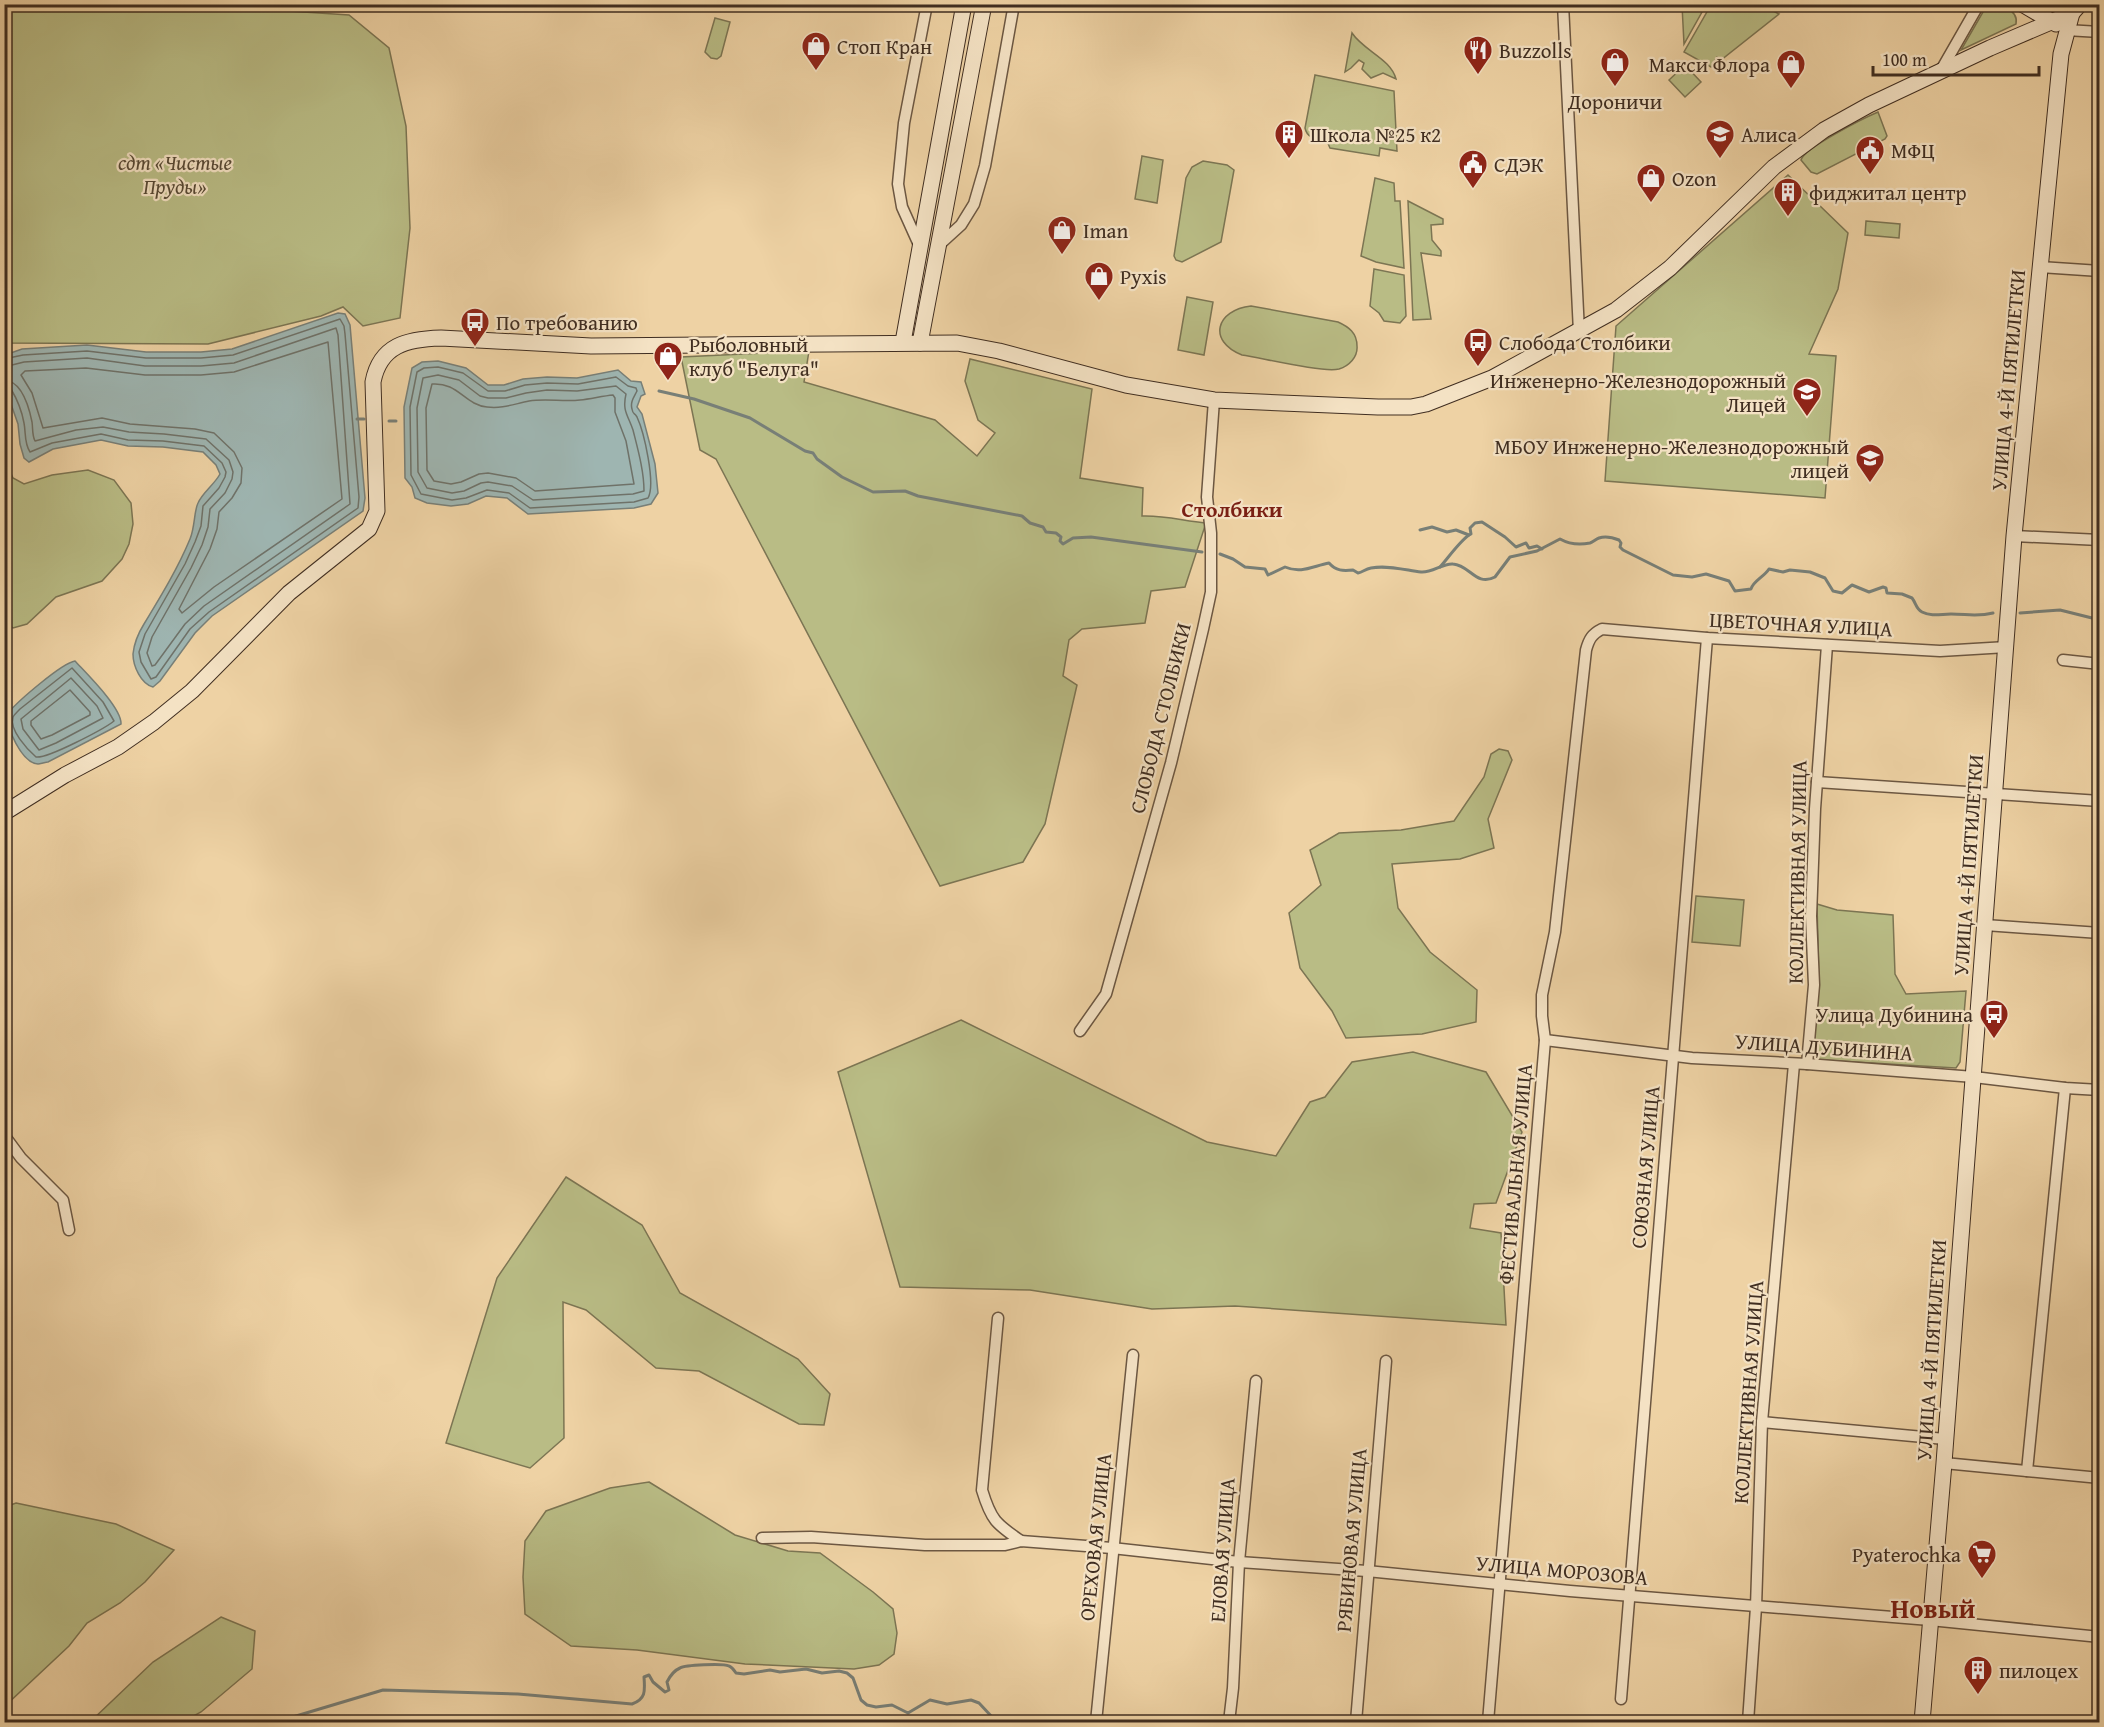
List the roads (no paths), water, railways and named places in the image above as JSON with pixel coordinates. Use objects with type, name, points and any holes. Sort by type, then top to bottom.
[{"type":"main road","points":[[903,342],[964,4]]},
{"type":"main road","points":[[920,343],[984,4]]},
{"type":"main road","points":[[2022,4],[2066,30]]},
{"type":"main road","points":[[4,813],[65,775],[118,747],[154,722],[192,691],[289,593],[369,529],[377,511],[373,382],[378,364],[384,356],[399,345],[422,339],[441,338],[591,346],[957,343],[1126,386],[1214,400],[1330,406],[1411,407],[1447,397],[1492,378],[1579,332],[1623,305],[1670,268],[1768,173],[1800,146],[1824,130],[1869,105],[2076,9]]},
{"type":"main road","name":"УЛИЦА 4-Й ПЯТИЛЕТКИ","points":[[1922,1722],[1986,925],[2014,536],[2061,54],[2066,30],[2076,9]]},
{"type":"street","points":[[920,247],[902,207],[898,183],[904,123],[927,4]]},
{"type":"street","points":[[939,245],[961,225],[974,204],[985,166],[1014,4]]},
{"type":"street","points":[[1563,4],[1579,332]]},
{"type":"street","points":[[1940,72],[1979,4]]},
{"type":"street","points":[[2066,30],[2100,32]]},
{"type":"street","points":[[2040,267],[2100,271]]},
{"type":"street","name":"СЛОБОДА СТОЛБИКИ","points":[[1080,1031],[1106,994],[1171,763],[1211,592],[1207,497],[1214,400]]},
{"type":"street","points":[[2014,536],[2100,540]]},
{"type":"street","name":"ЦВЕТОЧНАЯ УЛИЦА","points":[[1594,633],[1602,629],[1615,629],[1707,638],[1940,651],[2007,647]]},
{"type":"street","name":"ФЕСТИВАЛЬНАЯ УЛИЦА","points":[[1488,1722],[1545,1040],[1542,995],[1558,909],[1586,650],[1589,639],[1594,633]]},
{"type":"street","name":"СОЮЗНАЯ УЛИЦА","points":[[1621,1700],[1707,638]]},
{"type":"street","name":"КОЛЛЕКТИВНАЯ УЛИЦА","points":[[1807,1064],[1814,985],[1810,916],[1827,645]]},
{"type":"street","points":[[2063,660],[2100,663]]},
{"type":"street","points":[[1817,782],[1994,792],[2100,801]]},
{"type":"street","points":[[1986,925],[2100,933]]},
{"type":"street","name":"УЛИЦА ДУБИНИНА","points":[[1545,1040],[1674,1056],[1974,1077],[2100,1090]]},
{"type":"street","name":"КОЛЛЕКТИВНАЯ УЛИЦА","points":[[1748,1722],[1756,1607],[1762,1422],[1794,1064]]},
{"type":"street","points":[[2027,1471],[2065,1088]]},
{"type":"street","points":[[4,1135],[21,1158],[63,1200],[69,1230]]},
{"type":"street","points":[[998,1318],[982,1490],[988,1510],[998,1525],[1021,1541]]},
{"type":"street","name":"ОРЕХОВАЯ УЛИЦА","points":[[1096,1717],[1134,1355]]},
{"type":"street","name":"РЯБИНОВАЯ УЛИЦА","points":[[1356,1722],[1386,1361]]},
{"type":"street","name":"ЕЛОВАЯ УЛИЦА","points":[[1229,1722],[1233,1688],[1239,1562],[1256,1381]]},
{"type":"street","points":[[1762,1422],[1946,1439]]},
{"type":"street","points":[[1944,1463],[2100,1478]]},
{"type":"street","name":"УЛИЦА МОРОЗОВА","points":[[762,1538],[811,1537],[925,1545],[1005,1545],[1021,1541],[1501,1585],[1930,1620],[2100,1637]]},
{"type":"water","points":[[338,313],[345,314],[350,325],[365,498],[363,511],[212,616],[195,633],[160,681],[153,687],[149,685],[138,674],[134,664],[133,654],[136,642],[185,550],[192,534],[198,503],[220,474],[216,465],[203,452],[128,446],[101,440],[53,449],[29,462],[24,458],[18,424],[5,387],[5,355],[22,349],[87,345],[146,352],[201,352],[232,349]]},
{"type":"water","points":[[438,361],[466,368],[488,385],[504,385],[523,379],[547,377],[577,378],[618,370],[631,381],[641,382],[645,394],[641,396],[637,407],[642,414],[655,464],[658,493],[651,504],[634,508],[528,514],[507,498],[486,496],[468,504],[451,506],[427,503],[415,498],[412,487],[405,478],[404,407],[412,368],[422,362]]},
{"type":"water","points":[[75,661],[110,700],[120,717],[121,724],[48,762],[38,764],[32,762],[26,758],[12,735],[8,713],[51,675]]},
{"type":"waterway","points":[[659,391],[694,399],[750,418],[805,451],[813,453],[817,459],[842,477],[873,492],[905,491],[918,496],[1022,516],[1030,523],[1043,527],[1046,532],[1056,533],[1061,537],[1060,541],[1063,544],[1073,538],[1091,537],[1202,552]]},
{"type":"waterway","points":[[357,419],[364,419]]},
{"type":"waterway","points":[[389,421],[396,421]]},
{"type":"waterway","points":[[1420,530],[1432,527],[1447,532],[1456,530],[1469,535],[1471,534],[1470,528],[1475,523],[1482,522],[1516,547],[1526,543],[1529,548],[1537,546],[1542,549]]},
{"type":"waterway","points":[[1440,567],[1469,535]]},
{"type":"waterway","points":[[1220,554],[1245,567],[1265,569],[1268,575],[1285,567],[1302,570],[1329,563],[1337,569],[1353,570],[1358,573],[1369,568],[1384,567],[1425,572],[1453,564],[1459,565],[1478,578],[1488,579],[1495,577],[1510,557],[1537,551],[1560,539],[1582,544],[1607,537],[1619,540],[1623,550],[1673,575],[1692,577],[1706,574],[1729,581],[1735,591],[1751,589],[1769,569],[1783,572],[1790,570],[1810,572],[1825,578],[1833,591],[1842,593],[1852,585],[1869,592],[1883,587],[1886,588],[1887,593],[1902,594],[1912,598],[1917,608],[1926,614],[1993,613]]},
{"type":"waterway","points":[[2020,613],[2060,610],[2100,620]]},
{"type":"waterway","points":[[276,1722],[383,1690],[518,1694],[632,1704],[640,1700],[644,1694],[644,1677],[649,1675],[653,1682],[665,1692],[669,1690],[668,1680],[678,1669],[712,1665],[729,1666],[736,1673],[744,1674],[770,1670],[780,1672],[806,1669],[822,1673],[839,1671],[853,1678],[861,1700],[867,1705],[876,1707],[892,1705],[908,1713],[930,1700],[947,1704],[971,1700],[979,1703],[993,1718],[1000,1721],[1016,1717],[1046,1722],[1054,1719],[1093,1721]]},
{"type":"waterway","points":[[1100,1721],[1126,1722]]},
{"type":"place","name":"Стоп Кран","points":[[816,72]]},
{"type":"place","name":"Buzzolls","points":[[1478,76]]},
{"type":"place","name":"Дороничи","points":[[1615,88]]},
{"type":"place","name":"Макси Флора","points":[[1791,90]]},
{"type":"place","name":"Школа №25 к2","points":[[1289,160]]},
{"type":"place","name":"Алиса","points":[[1720,160]]},
{"type":"place","name":"МФЦ","points":[[1870,176]]},
{"type":"place","name":"СДЭК","points":[[1473,190]]},
{"type":"place","name":"Ozon","points":[[1651,204]]},
{"type":"place","name":"фиджитал центр","points":[[1788,218]]},
{"type":"place","name":"Iman","points":[[1062,256]]},
{"type":"place","name":"Pyxis","points":[[1099,302]]},
{"type":"place","name":"По требованию","points":[[475,348]]},
{"type":"place","name":"Слобода Столбики","points":[[1478,368]]},
{"type":"place","name":"Рыболовный клуб \"Белуга\"","points":[[668,382]]},
{"type":"place","name":"Инженерно-Железнодорожный Лицей","points":[[1807,418]]},
{"type":"place","name":"МБОУ Инженерно-Железнодорожный лицей","points":[[1870,484]]},
{"type":"place","name":"Улица Дубинина","points":[[1994,1040]]},
{"type":"place","name":"Pyaterochka","points":[[1982,1580]]},
{"type":"place","name":"пилоцех","points":[[1978,1696]]},
{"type":"district","name":"Столбики","points":[[1232,509]]},
{"type":"district","name":"Новый","points":[[1933,1608]]},
{"type":"park label","name":"сдт «Чистые Пруды»","points":[[175,174]]}]
